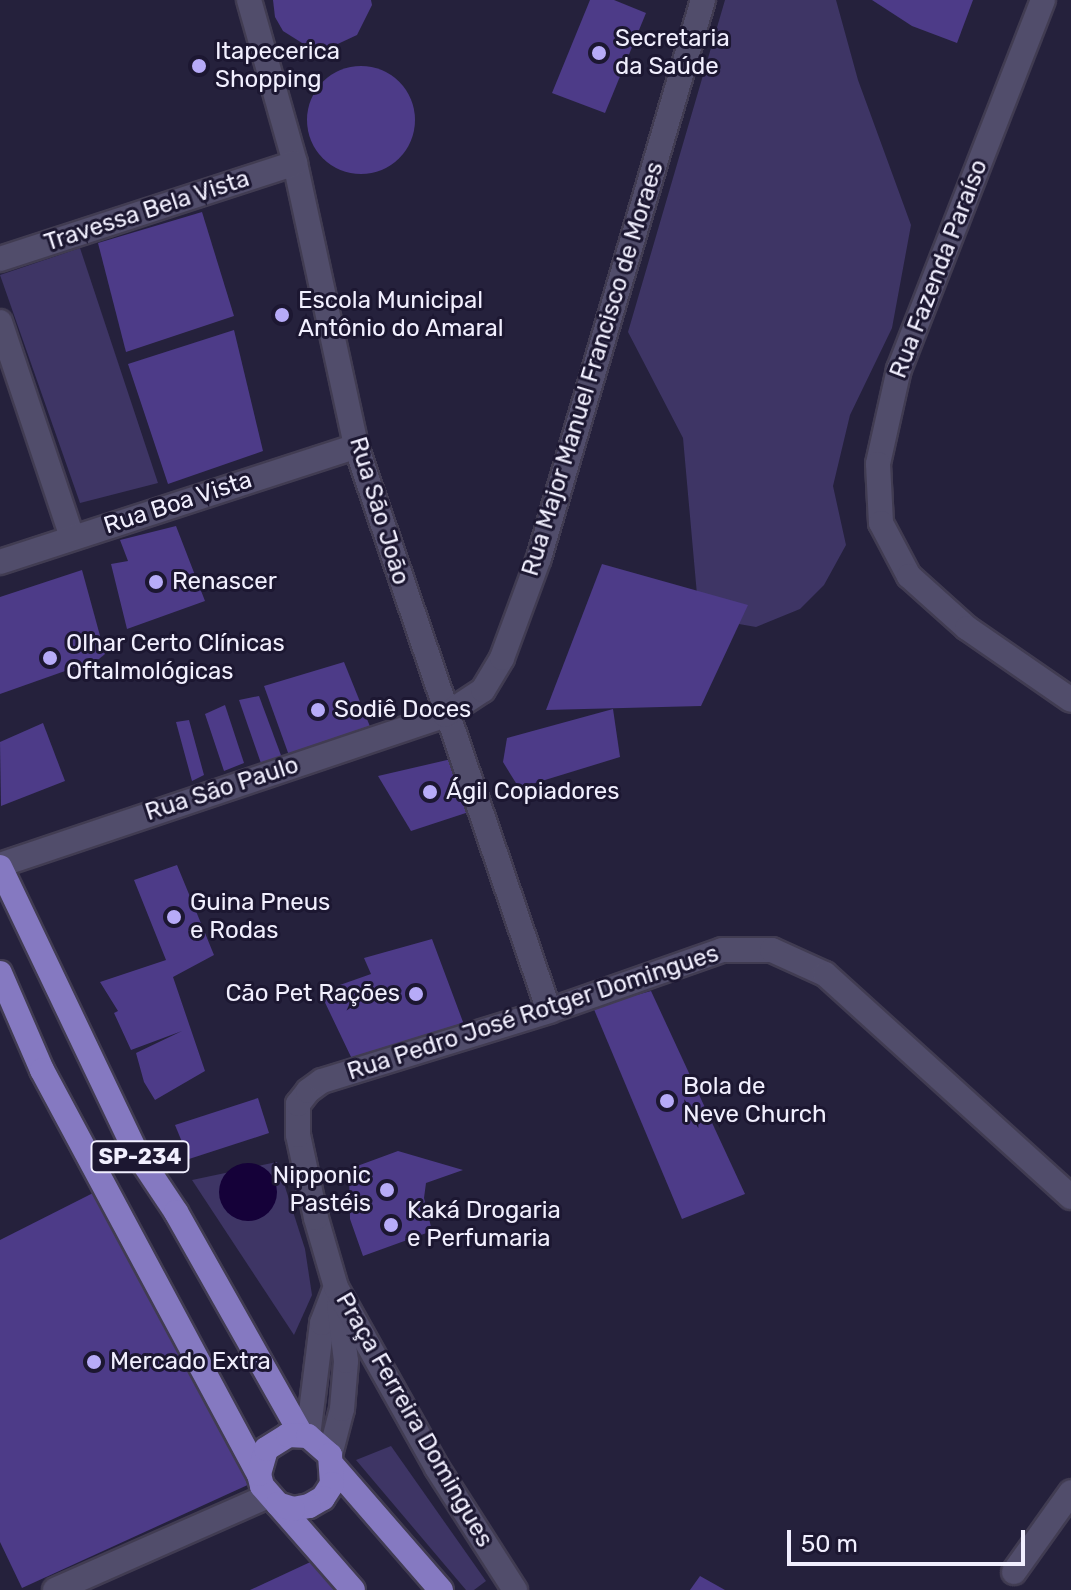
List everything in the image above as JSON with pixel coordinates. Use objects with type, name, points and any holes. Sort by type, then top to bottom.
[{"type":"main road","name":"SP-234","points":[[0,866],[136,1152],[176,1212],[305,1435],[332,1461],[441,1590]]},
{"type":"main road","name":"SP-234","points":[[0,973],[42,1070],[273,1500],[353,1590]]},
{"type":"main road","points":[[259,1474],[266,1449],[288,1435],[305,1435]]},
{"type":"main road","points":[[273,1500],[293,1509],[309,1506],[323,1498],[332,1484],[332,1461]]},
{"type":"street","name":"Rua São João","points":[[249,0],[295,163],[356,446],[445,715],[549,1011]]},
{"type":"street","name":"Rua Major Manuel Francisco de Moraes","points":[[445,715],[483,690],[502,658],[539,558],[703,0]]},
{"type":"street","name":"Rua Fazenda Paraíso","points":[[1043,0],[899,369],[878,464],[881,523],[909,576],[967,628],[1071,700]]},
{"type":"street","name":"Travessa Bela Vista","points":[[0,259],[295,163]]},
{"type":"street","points":[[0,322],[72,537]]},
{"type":"street","name":"Rua Boa Vista","points":[[0,562],[356,446]]},
{"type":"street","name":"Rua São Paulo","points":[[0,866],[445,715]]},
{"type":"street","name":"Rua Pedro José Rotger Domingues","points":[[298,1104],[322,1081],[549,1011],[722,950],[772,950],[825,974],[1071,1197]]},
{"type":"street","name":"Praça Ferreira Domingues","points":[[298,1104],[301,1149],[336,1287],[437,1468],[515,1590]]},
{"type":"street","points":[[305,1435],[322,1323],[336,1287]]},
{"type":"street","points":[[332,1461],[342,1409],[346,1361],[336,1287]]},
{"type":"street","points":[[1014,1572],[1071,1492]]},
{"type":"street","points":[[55,1590],[273,1500]]},
{"type":"shaded area","points":[[725,0],[836,0],[858,80],[911,225],[892,328],[850,415],[833,486],[846,545],[824,585],[800,609],[756,627],[699,617],[683,438],[628,332]]},
{"type":"shaded area","points":[[80,248],[158,483],[80,503],[0,275]]},
{"type":"shaded area","points":[[277,1162],[305,1249],[312,1295],[294,1335],[192,1180]]},
{"type":"shaded area","points":[[248,1163],[269,1171],[277,1192],[269,1213],[248,1221],[227,1213],[219,1192],[227,1171]]},
{"type":"shaded area","points":[[391,1446],[486,1581],[474,1590],[466,1590],[356,1460]]},
{"type":"building","points":[[273,0],[371,0],[372,5],[357,35],[327,49],[310,48],[283,31],[275,17]]},
{"type":"building","name":"Secretaria da Saúde","points":[[590,0],[614,0],[646,13],[605,113],[552,93]]},
{"type":"building","points":[[872,0],[973,0],[957,43],[912,26]]},
{"type":"building","points":[[361,66],[391,75],[399,82],[406,90],[415,120],[406,150],[399,158],[391,165],[361,174],[331,165],[323,158],[316,150],[307,120],[316,90],[323,82],[331,75]]},
{"type":"building","points":[[202,212],[234,316],[126,352],[98,243]]},
{"type":"building","points":[[234,330],[263,451],[168,484],[128,364]]},
{"type":"building","name":"Renascer","points":[[176,526],[205,601],[127,629],[111,564],[128,561],[120,540]]},
{"type":"building","points":[[602,564],[748,605],[701,706],[546,710]]},
{"type":"building","points":[[82,570],[105,654],[99,659],[0,694],[0,597]]},
{"type":"building","name":"Sodiê Doces","points":[[344,662],[373,734],[291,761],[264,686]]},
{"type":"building","points":[[259,696],[282,758],[263,769],[239,700]]},
{"type":"building","points":[[225,705],[244,763],[224,771],[205,714]]},
{"type":"building","points":[[613,709],[620,757],[519,788],[503,762],[507,738]]},
{"type":"building","points":[[189,720],[204,775],[192,781],[176,722]]},
{"type":"building","points":[[43,723],[65,781],[1,806],[0,742]]},
{"type":"building","name":"Ágil Copiadores","points":[[460,757],[478,809],[411,831],[378,776]]},
{"type":"building","points":[[177,865],[214,955],[173,977],[205,1071],[155,1100],[144,1082],[136,1053],[182,1031],[131,1050],[114,1013],[118,1011],[100,982],[166,960],[134,880]]},
{"type":"building","name":"Cão Pet Rações","points":[[432,939],[466,1030],[402,1049],[352,1059],[320,992],[371,974],[364,958]]},
{"type":"building","name":"Bola de Neve Church","points":[[651,991],[745,1194],[682,1219],[593,1007]]},
{"type":"building","points":[[258,1098],[269,1133],[189,1159],[175,1125]]},
{"type":"building","name":"Nipponic Pastéis","points":[[398,1151],[463,1170],[426,1183],[424,1198],[432,1231],[363,1256],[350,1219],[349,1169]]},
{"type":"building","name":"Mercado Extra","points":[[97,1191],[252,1483],[22,1588],[0,1542],[0,1240]]},
{"type":"building","points":[[319,1558],[347,1590],[250,1590]]},
{"type":"building","points":[[700,1576],[725,1590],[690,1590]]},
{"type":"place","name":"Secretaria da Saúde","points":[[599,53]]},
{"type":"place","name":"Itapecerica Shopping","points":[[199,66]]},
{"type":"place","name":"Escola Municipal Antônio do Amaral","points":[[282,315]]},
{"type":"place","name":"Renascer","points":[[156,582]]},
{"type":"place","name":"Olhar Certo Clínicas Oftalmológicas","points":[[50,658]]},
{"type":"place","name":"Sodiê Doces","points":[[318,710]]},
{"type":"place","name":"Ágil Copiadores","points":[[430,792]]},
{"type":"place","name":"Guina Pneus e Rodas","points":[[174,917]]},
{"type":"place","name":"Cão Pet Rações","points":[[416,994]]},
{"type":"place","name":"Bola de Neve Church","points":[[667,1101]]},
{"type":"place","name":"Nipponic Pastéis","points":[[387,1190]]},
{"type":"place","name":"Kaká Drogaria e Perfumaria","points":[[391,1225]]},
{"type":"place","name":"Mercado Extra","points":[[94,1362]]}]
